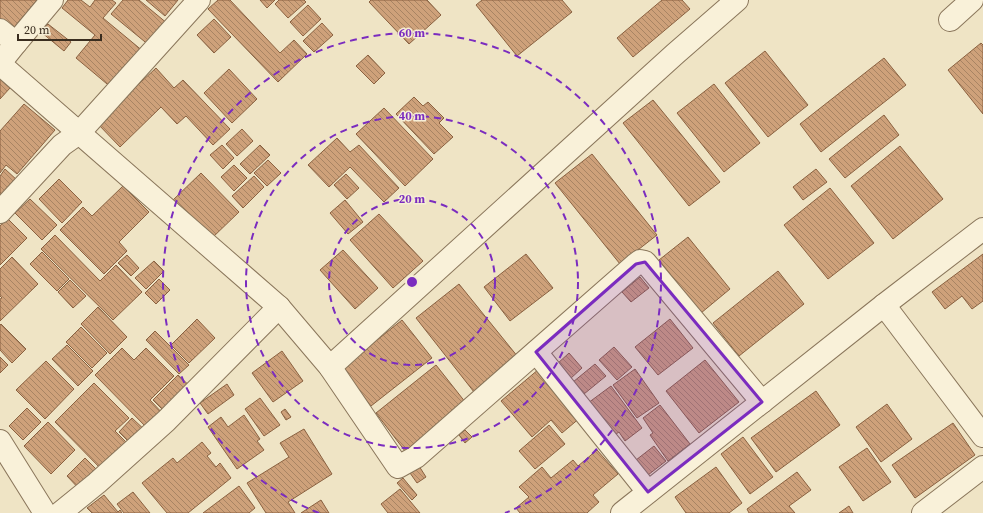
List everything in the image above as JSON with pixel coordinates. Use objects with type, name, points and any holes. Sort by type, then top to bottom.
[{"type":"street","points":[[52,0],[8,36],[0,64],[279,307],[330,367],[398,467],[416,457],[640,261],[645,262],[762,402]]},
{"type":"street","points":[[0,212],[62,145],[79,133],[199,0]]},
{"type":"street","points":[[330,367],[737,0]]},
{"type":"street","points":[[950,20],[972,0]]},
{"type":"street","points":[[622,513],[884,305],[983,229]]},
{"type":"street","points":[[884,305],[983,436]]},
{"type":"street","points":[[60,513],[97,483],[166,421],[279,307]]},
{"type":"street","points":[[536,352],[648,492]]},
{"type":"street","points":[[0,441],[45,513]]},
{"type":"street","points":[[923,513],[983,467]]},
{"type":"highlighted area","points":[[645,262],[762,402],[648,492],[536,352],[636,264]]},
{"type":"building","points":[[0,0],[37,0],[10,32],[0,24]]},
{"type":"building","points":[[68,0],[81,0],[90,7],[95,0],[112,0],[116,3],[103,18],[144,52],[113,89],[76,58],[95,35],[62,8]]},
{"type":"building","points":[[123,0],[139,0],[168,24],[150,46],[111,14]]},
{"type":"building","points":[[146,0],[178,0],[165,16]]},
{"type":"building","points":[[218,0],[230,0],[280,53],[294,40],[307,54],[278,82],[208,9]]},
{"type":"building","points":[[260,0],[275,0],[267,8]]},
{"type":"building","points":[[279,0],[304,0],[306,2],[288,18],[275,4]]},
{"type":"building","points":[[371,0],[427,0],[441,15],[409,44],[369,2]]},
{"type":"building","points":[[482,0],[562,0],[572,12],[517,56],[476,5]]},
{"type":"building","points":[[662,0],[682,0],[690,9],[633,57],[617,38]]},
{"type":"building","points":[[308,5],[321,19],[303,36],[290,22]]},
{"type":"building","points":[[214,19],[231,37],[214,53],[197,35]]},
{"type":"building","points":[[322,23],[333,35],[314,52],[303,41]]},
{"type":"building","points":[[48,24],[71,42],[64,51],[41,32]]},
{"type":"building","points":[[981,43],[983,45],[983,114],[948,70]]},
{"type":"building","points":[[765,51],[808,105],[768,137],[725,83]]},
{"type":"building","points":[[368,55],[385,73],[374,84],[356,66]]},
{"type":"building","points":[[884,58],[906,85],[821,152],[800,124]]},
{"type":"building","points":[[156,68],[174,88],[183,80],[230,129],[213,145],[186,116],[177,124],[161,107],[120,147],[97,123]]},
{"type":"building","points":[[229,69],[257,99],[232,123],[204,93]]},
{"type":"building","points":[[0,79],[10,88],[0,99]]},
{"type":"building","points":[[714,84],[760,143],[724,172],[677,113]]},
{"type":"building","points":[[414,97],[423,106],[428,102],[444,118],[439,123],[453,137],[434,154],[396,114]]},
{"type":"building","points":[[653,100],[720,182],[689,206],[623,123]]},
{"type":"building","points":[[24,104],[55,130],[17,174],[6,165],[0,173],[0,131]]},
{"type":"building","points":[[384,108],[433,159],[405,186],[356,134]]},
{"type":"building","points":[[884,115],[899,135],[845,178],[829,159]]},
{"type":"building","points":[[242,129],[253,141],[237,156],[226,144]]},
{"type":"building","points":[[337,138],[350,152],[359,145],[399,188],[384,202],[350,167],[329,187],[308,165]]},
{"type":"building","points":[[222,145],[234,158],[223,169],[210,155]]},
{"type":"building","points":[[260,145],[270,155],[250,174],[240,164]]},
{"type":"building","points":[[900,146],[943,199],[893,239],[851,186]]},
{"type":"building","points":[[592,154],[657,235],[620,264],[555,183]]},
{"type":"building","points":[[268,160],[281,173],[267,186],[254,173]]},
{"type":"building","points":[[234,165],[247,178],[234,191],[221,177]]},
{"type":"building","points":[[5,169],[18,181],[0,201],[0,176]]},
{"type":"building","points":[[816,169],[827,182],[803,200],[793,187]]},
{"type":"building","points":[[201,173],[239,212],[211,239],[173,200]]},
{"type":"building","points":[[346,174],[359,188],[347,199],[334,185]]},
{"type":"building","points":[[254,176],[264,187],[243,208],[232,196]]},
{"type":"building","points":[[59,179],[82,202],[62,223],[39,199]]},
{"type":"building","points":[[123,186],[149,212],[119,242],[127,251],[104,274],[60,230],[83,207],[92,216]]},
{"type":"building","points":[[830,188],[874,243],[828,279],[784,225]]},
{"type":"building","points":[[30,199],[57,225],[42,240],[15,213]]},
{"type":"building","points":[[345,200],[363,222],[348,234],[330,213]]},
{"type":"building","points":[[379,214],[423,261],[393,288],[350,240]]},
{"type":"building","points":[[7,218],[27,238],[0,265],[0,226]]},
{"type":"building","points":[[55,235],[100,281],[116,265],[142,292],[113,320],[41,249]]},
{"type":"building","points":[[688,237],[730,289],[701,313],[659,260]]},
{"type":"building","points":[[343,250],[378,288],[355,309],[320,270]]},
{"type":"building","points":[[42,252],[69,279],[57,291],[30,264]]},
{"type":"building","points":[[526,254],[553,288],[510,321],[484,287]]},
{"type":"building","points":[[983,254],[983,301],[972,309],[962,296],[945,309],[932,292]]},
{"type":"building","points":[[127,255],[139,268],[131,276],[118,263]]},
{"type":"building","points":[[12,257],[38,284],[0,321],[0,299],[2,298],[0,296],[0,269]]},
{"type":"building","points":[[154,261],[164,271],[146,289],[135,278]]},
{"type":"building","points":[[778,271],[804,304],[739,356],[713,323]]},
{"type":"building","points":[[640,277],[649,288],[631,302],[622,292]]},
{"type":"building","points":[[159,279],[170,290],[156,304],[145,293]]},
{"type":"building","points":[[70,280],[86,296],[73,308],[58,292]]},
{"type":"building","points":[[459,284],[518,357],[474,392],[416,318]]},
{"type":"building","points":[[98,307],[127,337],[110,354],[81,324]]},
{"type":"building","points":[[197,319],[215,338],[189,363],[171,345]]},
{"type":"building","points":[[670,319],[693,348],[658,375],[635,347]]},
{"type":"building","points":[[402,320],[432,358],[371,406],[341,369]]},
{"type":"building","points":[[1,324],[26,349],[12,363],[0,350]]},
{"type":"building","points":[[81,327],[107,353],[92,368],[66,342]]},
{"type":"building","points":[[155,331],[189,365],[179,374],[146,340]]},
{"type":"building","points":[[67,345],[93,371],[78,386],[52,359]]},
{"type":"building","points":[[614,347],[632,367],[617,380],[599,360]]},
{"type":"building","points":[[122,348],[134,360],[146,348],[174,376],[150,400],[165,416],[150,431],[95,375]]},
{"type":"building","points":[[282,351],[303,381],[273,402],[252,373]]},
{"type":"building","points":[[569,353],[582,368],[570,379],[557,364]]},
{"type":"building","points":[[0,357],[8,365],[0,373]]},
{"type":"building","points":[[705,360],[739,402],[699,433],[666,391]]},
{"type":"building","points":[[46,361],[74,389],[45,419],[16,390]]},
{"type":"building","points":[[595,364],[606,376],[584,394],[573,382]]},
{"type":"building","points":[[436,365],[466,403],[405,451],[376,413]]},
{"type":"building","points":[[539,369],[581,417],[562,433],[551,420],[532,437],[501,401]]},
{"type":"building","points":[[635,369],[659,403],[637,418],[613,385]]},
{"type":"building","points":[[178,375],[194,390],[168,415],[153,400]]},
{"type":"building","points":[[94,383],[129,418],[115,431],[130,446],[104,472],[55,422]]},
{"type":"building","points":[[227,384],[234,395],[208,414],[200,403]]},
{"type":"building","points":[[611,386],[642,428],[625,441],[619,432],[613,436],[588,403]]},
{"type":"building","points":[[816,391],[840,425],[776,472],[751,438]]},
{"type":"building","points":[[260,398],[280,425],[264,436],[245,409]]},
{"type":"building","points":[[887,404],[912,439],[881,462],[856,427]]},
{"type":"building","points":[[660,405],[690,444],[668,461],[650,435],[653,433],[643,418]]},
{"type":"building","points":[[27,408],[41,422],[23,440],[9,426]]},
{"type":"building","points":[[285,409],[291,417],[286,420],[281,412]]},
{"type":"building","points":[[244,415],[260,439],[257,441],[264,450],[237,469],[208,427],[221,417],[228,427]]},
{"type":"building","points":[[132,418],[148,433],[134,447],[119,432]]},
{"type":"building","points":[[48,422],[75,450],[51,474],[24,446]]},
{"type":"building","points":[[953,423],[975,455],[915,498],[892,465]]},
{"type":"building","points":[[549,425],[565,444],[535,469],[519,451]]},
{"type":"building","points":[[304,429],[332,474],[288,502],[295,513],[266,513],[247,483],[289,457],[280,443]]},
{"type":"building","points":[[465,430],[472,437],[465,443],[459,435]]},
{"type":"building","points":[[743,437],[773,477],[750,494],[721,454]]},
{"type":"building","points":[[202,442],[211,453],[207,456],[216,467],[220,463],[231,478],[188,513],[167,513],[142,483],[173,458],[177,463]]},
{"type":"building","points":[[654,446],[666,461],[648,475],[636,460]]},
{"type":"building","points":[[867,448],[891,482],[863,501],[839,467]]},
{"type":"building","points":[[597,450],[618,474],[593,495],[599,502],[587,513],[520,513],[516,508],[529,497],[519,487],[542,467],[551,478],[573,460],[578,466]]},
{"type":"building","points":[[85,458],[101,474],[83,493],[67,476]]},
{"type":"building","points":[[419,466],[426,477],[417,483],[410,473]]},
{"type":"building","points":[[716,467],[742,503],[729,513],[686,513],[675,497]]},
{"type":"building","points":[[797,472],[811,490],[789,506],[795,513],[749,513],[747,509]]},
{"type":"building","points":[[403,478],[417,495],[412,500],[397,483]]},
{"type":"building","points":[[239,486],[255,508],[249,513],[203,513]]},
{"type":"building","points":[[400,489],[420,513],[388,513],[381,504]]},
{"type":"building","points":[[133,492],[150,513],[124,513],[117,504]]},
{"type":"building","points":[[104,495],[118,512],[120,510],[122,513],[92,513],[87,508]]},
{"type":"building","points":[[321,500],[329,513],[301,513]]},
{"type":"building","points":[[849,506],[853,513],[839,513]]}]
